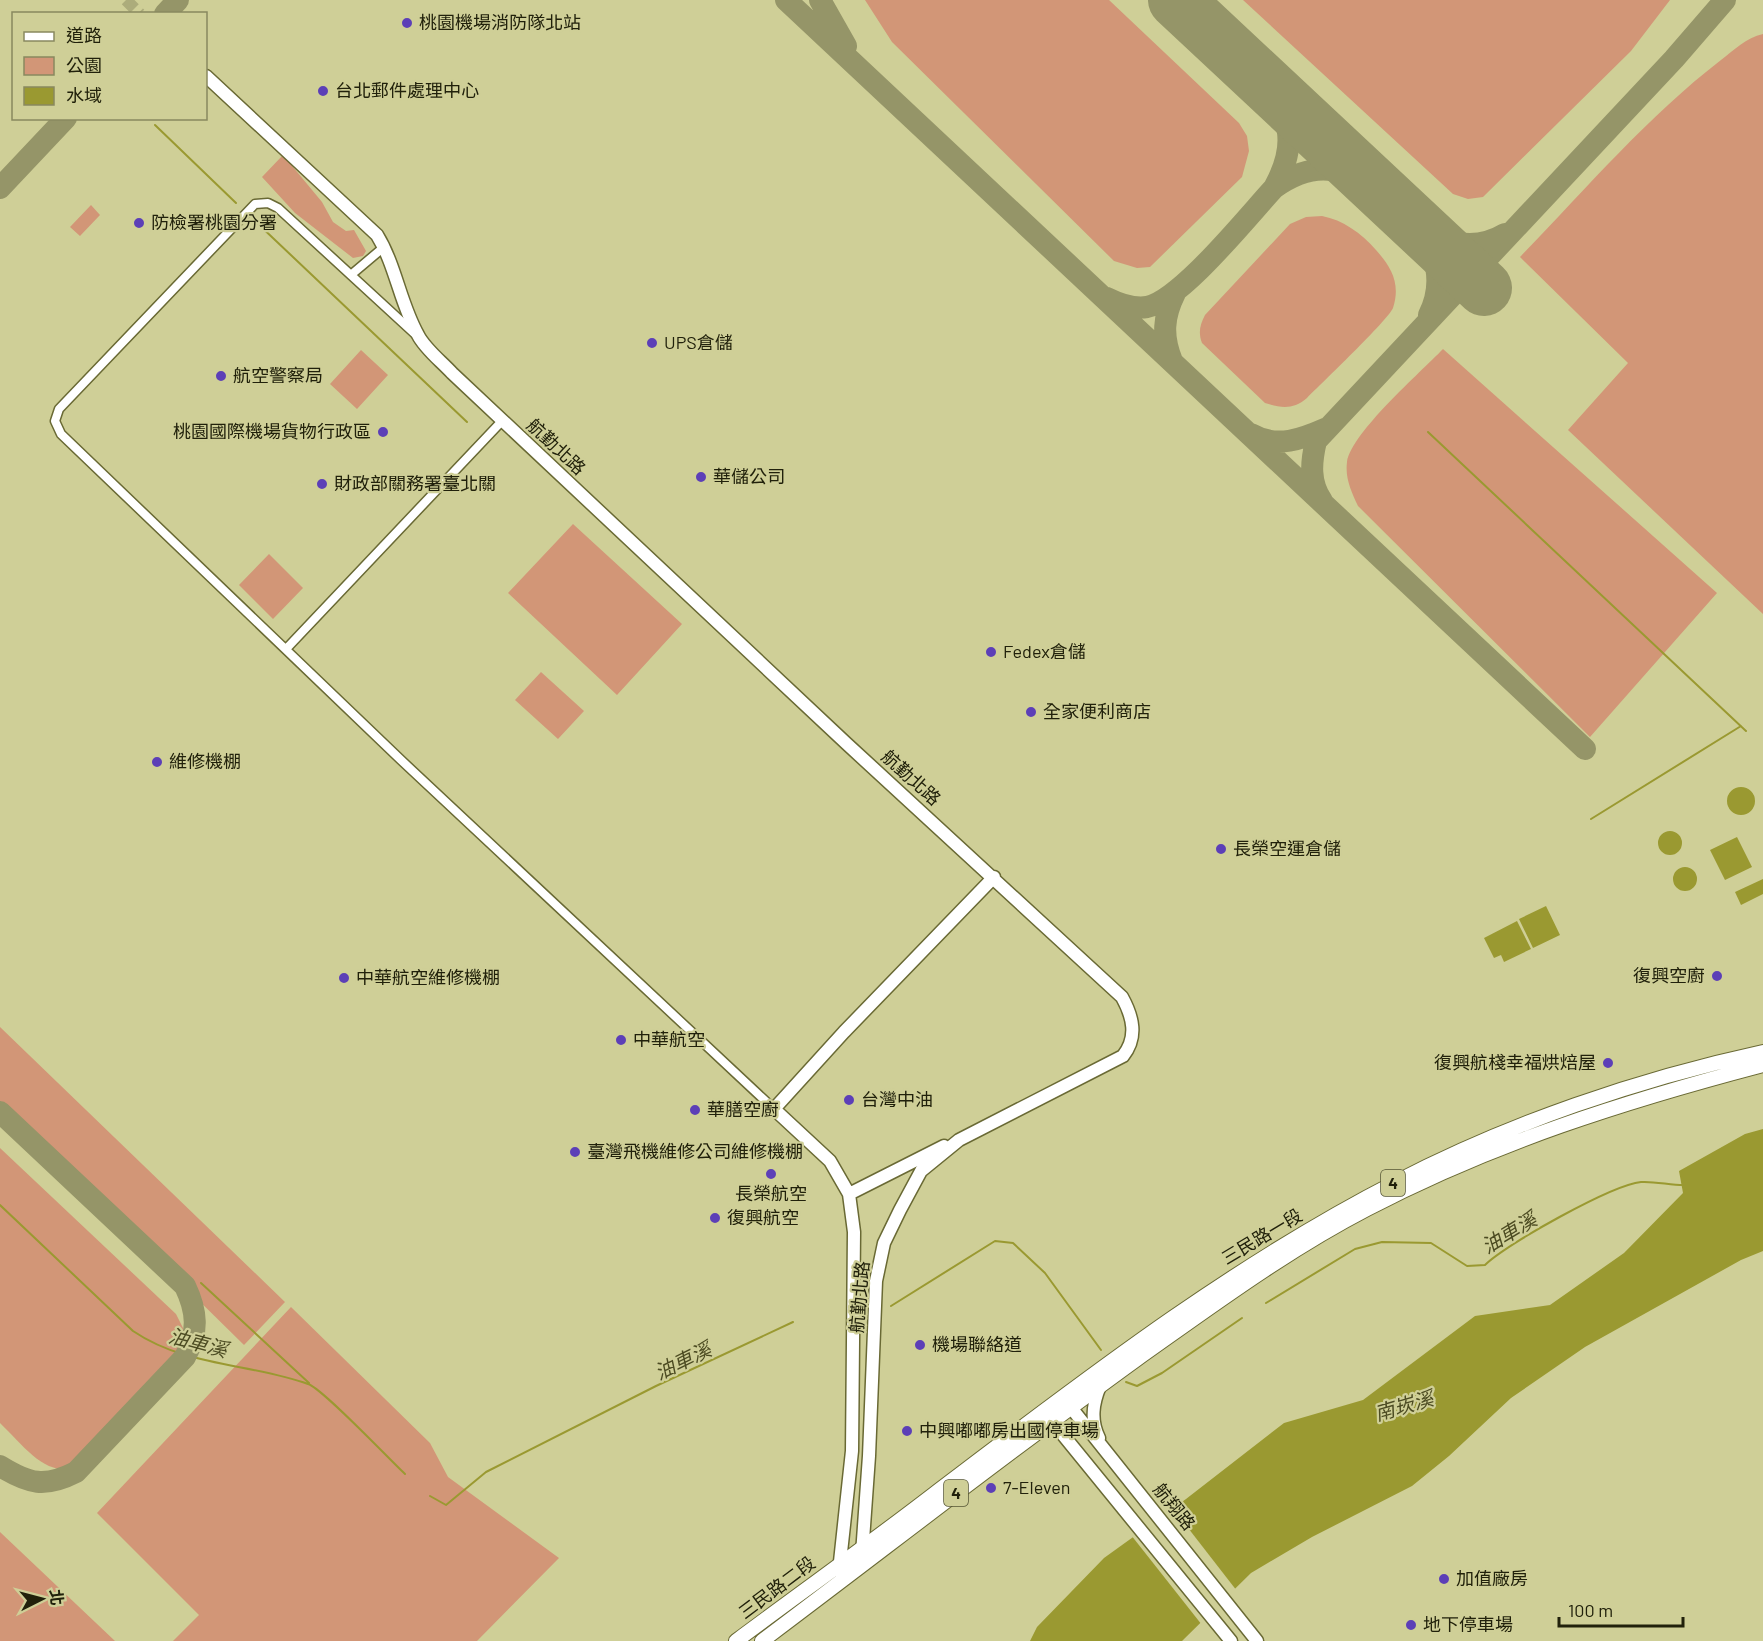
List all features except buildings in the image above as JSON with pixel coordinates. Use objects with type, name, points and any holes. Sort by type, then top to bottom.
[{"type":"main road","name":"三民路一段","points":[[861,1565],[1048,1416],[1062,1396],[1231,1276],[1318,1224],[1449,1156],[1570,1108],[1662,1078],[1763,1052]]},
{"type":"main road","name":"三民路一段","points":[[840,1564],[1048,1416],[1071,1408],[1239,1286],[1301,1246],[1377,1204],[1512,1142],[1567,1122],[1665,1090],[1763,1065]]},
{"type":"main road","name":"三民路二段","points":[[736,1641],[840,1564]]},
{"type":"main road","name":"三民路二段","points":[[762,1641],[861,1565]]},
{"type":"street","name":"航勤北路","points":[[207,77],[377,235],[390,257],[408,313],[419,337],[502,421],[1122,997],[1132,1020],[1133,1032],[1131,1045],[1123,1056],[959,1140],[921,1171],[884,1243],[876,1281],[870,1456],[861,1565]]},
{"type":"street","points":[[419,337],[278,208],[268,203],[255,204],[59,409],[56,421],[61,434],[287,648],[401,760],[830,1161],[849,1194],[854,1232],[852,1451],[838,1584]]},
{"type":"street","points":[[352,274],[384,247]]},
{"type":"street","points":[[287,648],[502,421]]},
{"type":"street","points":[[774,1109],[844,1032],[994,877]]},
{"type":"street","points":[[849,1194],[959,1140]]},
{"type":"street","points":[[1100,1386],[1094,1401],[1093,1417],[1104,1449]]},
{"type":"street","name":"航翔路","points":[[1062,1396],[1254,1637]]},
{"type":"street","points":[[1048,1416],[1231,1641]]},
{"type":"green space","points":[[865,0],[1109,0],[1239,123],[1247,136],[1249,151],[1242,177],[1150,267],[1137,268],[1114,261],[892,42]]},
{"type":"green space","points":[[1243,0],[1670,0],[1631,51],[1483,197],[1468,199],[1453,194]]},
{"type":"green space","points":[[1763,34],[1763,614],[1568,430],[1628,363],[1520,257],[1668,105],[1736,48],[1751,38]]},
{"type":"green space","points":[[283,155],[322,202],[333,222],[346,231],[354,230],[366,251],[363,256],[353,258],[295,213],[262,177]]},
{"type":"green space","points":[[91,205],[100,215],[80,236],[70,227]]},
{"type":"green space","points":[[1322,216],[1351,228],[1381,256],[1390,269],[1395,283],[1393,308],[1367,338],[1302,402],[1282,407],[1271,405],[1265,403],[1202,343],[1201,325],[1205,315],[1290,224],[1306,217]]},
{"type":"green space","points":[[1443,349],[1717,593],[1590,737],[1358,506],[1351,490],[1347,462],[1361,435],[1388,403]]},
{"type":"green space","points":[[361,350],[388,375],[357,409],[330,384]]},
{"type":"green space","points":[[573,524],[682,624],[617,695],[508,593]]},
{"type":"green space","points":[[269,554],[303,588],[273,619],[239,585]]},
{"type":"green space","points":[[541,672],[584,711],[558,739],[515,700]]},
{"type":"green space","points":[[0,1027],[285,1302],[244,1345],[0,1105]]},
{"type":"green space","points":[[0,1148],[176,1314],[192,1346],[186,1368],[95,1464],[79,1469],[65,1470],[42,1462],[0,1423]]},
{"type":"green space","points":[[291,1307],[430,1443],[448,1477],[559,1558],[477,1641],[173,1641],[199,1615],[97,1513]]},
{"type":"green space","points":[[0,1532],[115,1641],[0,1641]]},
{"type":"water","points":[[1741,787],[1751,791],[1755,801],[1751,811],[1741,815],[1731,811],[1727,801],[1731,791]]},
{"type":"water","points":[[1670,831],[1678,835],[1682,843],[1678,851],[1670,855],[1662,851],[1658,843],[1662,835]]},
{"type":"water","points":[[1737,837],[1752,867],[1725,880],[1710,850]]},
{"type":"water","points":[[1685,867],[1693,871],[1697,879],[1693,887],[1685,891],[1677,887],[1673,879],[1677,871]]},
{"type":"water","points":[[1763,879],[1763,894],[1741,905],[1735,892]]},
{"type":"water","points":[[1546,906],[1560,935],[1533,948],[1519,919]]},
{"type":"water","points":[[1517,921],[1531,949],[1504,962],[1501,955],[1494,958],[1484,938]]},
{"type":"water","name":"南崁溪","points":[[1763,1129],[1763,1251],[1741,1260],[1585,1347],[1511,1398],[1449,1456],[1412,1486],[1312,1537],[1251,1573],[1182,1641],[1030,1641],[1037,1627],[1104,1558],[1186,1499],[1284,1423],[1363,1400],[1475,1316],[1550,1305],[1624,1253],[1683,1193],[1679,1171],[1745,1134]]},
{"type":"pier","points":[[1171,1506],[1237,1591],[1202,1625],[1131,1535]]},
{"type":"waterway","points":[[155,125],[236,203]]},
{"type":"waterway","points":[[255,221],[467,422]]},
{"type":"waterway","points":[[1428,432],[1746,731]]},
{"type":"waterway","points":[[1591,819],[1741,726]]},
{"type":"waterway","name":"油車溪","points":[[1266,1303],[1355,1249],[1382,1242],[1431,1243],[1467,1266],[1485,1265],[1536,1230],[1607,1193],[1641,1182],[1683,1185]]},
{"type":"waterway","name":"油車溪","points":[[0,1205],[133,1331],[175,1352],[286,1377],[316,1388],[405,1474]]},
{"type":"waterway","name":"油車溪","points":[[891,1306],[995,1241],[1013,1243],[1045,1273],[1101,1350]]},
{"type":"waterway","points":[[201,1283],[309,1383]]},
{"type":"waterway","name":"油車溪","points":[[1126,1382],[1137,1386],[1162,1373],[1242,1318]]},
{"type":"waterway","name":"油車溪","points":[[430,1496],[446,1505],[486,1472],[656,1386],[793,1322]]},
{"type":"taxiway","points":[[167,12],[178,0]]},
{"type":"taxiway","points":[[786,0],[1585,749]]},
{"type":"taxiway","points":[[820,0],[846,46]]},
{"type":"taxiway","points":[[1322,501],[1315,487],[1312,472],[1316,441],[1674,59],[1725,0]]},
{"type":"taxiway","points":[[1264,82],[1281,109],[1288,134],[1286,159],[1274,188]]},
{"type":"taxiway","points":[[0,188],[64,120]]},
{"type":"taxiway","points":[[1107,298],[1137,307],[1147,307],[1161,301],[1195,274],[1274,188],[1303,173],[1316,170],[1342,172],[1382,193]]},
{"type":"taxiway","points":[[1414,224],[1428,245],[1436,267],[1437,291],[1429,315]]},
{"type":"taxiway","points":[[1418,226],[1439,237],[1460,243],[1483,243],[1505,234]]},
{"type":"taxiway","points":[[1172,361],[1165,327],[1168,310],[1175,293]]},
{"type":"taxiway","points":[[1251,434],[1280,442],[1299,439],[1327,428]]},
{"type":"taxiway","points":[[0,1112],[185,1286],[192,1304],[195,1322],[193,1339],[185,1357],[76,1472],[55,1480],[37,1482],[20,1477],[0,1466]]},
{"type":"runway","points":[[1176,0],[1484,288]]},
{"type":"tunnel","points":[[126,0],[138,12]]},
{"type":"place","name":"桃園機場消防隊北站","points":[[407,23]]},
{"type":"place","name":"台北郵件處理中心","points":[[323,91]]},
{"type":"place","name":"防檢署桃園分署","points":[[139,223]]},
{"type":"place","name":"UPS倉儲","points":[[652,343]]},
{"type":"place","name":"航空警察局","points":[[221,376]]},
{"type":"place","name":"桃園國際機場貨物行政區","points":[[383,432]]},
{"type":"place","name":"華儲公司","points":[[701,477]]},
{"type":"place","name":"財政部關務署臺北關","points":[[322,484]]},
{"type":"place","name":"Fedex倉儲","points":[[991,652]]},
{"type":"place","name":"全家便利商店","points":[[1031,712]]},
{"type":"place","name":"維修機棚","points":[[157,762]]},
{"type":"place","name":"長榮空運倉儲","points":[[1221,849]]},
{"type":"place","name":"復興空廚","points":[[1717,976]]},
{"type":"place","name":"中華航空維修機棚","points":[[344,978]]},
{"type":"place","name":"中華航空","points":[[621,1040]]},
{"type":"place","name":"復興航棧幸福烘焙屋","points":[[1608,1063]]},
{"type":"place","name":"台灣中油","points":[[849,1100]]},
{"type":"place","name":"華膳空廚","points":[[695,1110]]},
{"type":"place","name":"臺灣飛機維修公司維修機棚","points":[[575,1152]]},
{"type":"place","name":"長榮航空","points":[[771,1174]]},
{"type":"place","name":"復興航空","points":[[715,1218]]},
{"type":"place","name":"機場聯絡道","points":[[920,1345]]},
{"type":"place","name":"中興嘟嘟房出國停車場","points":[[907,1431]]},
{"type":"place","name":"7-Eleven","points":[[991,1488]]},
{"type":"place","name":"加值廠房","points":[[1444,1579]]},
{"type":"place","name":"地下停車場","points":[[1411,1625]]}]
